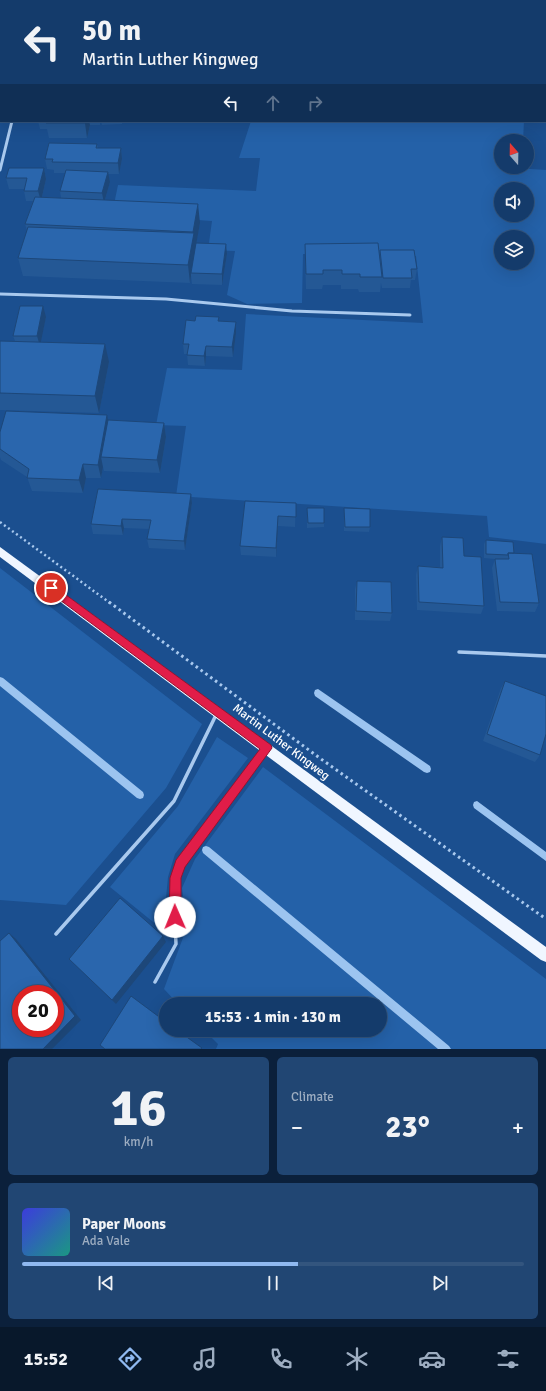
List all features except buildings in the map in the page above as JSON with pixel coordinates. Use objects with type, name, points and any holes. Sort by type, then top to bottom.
[{"type":"main road","name":"Martin Luther Kingweg","points":[[0,550],[546,955]]},
{"type":"street","points":[[0,170],[12,122]]},
{"type":"lane","points":[[0,294],[166,300],[292,312],[410,316]]},
{"type":"lane","points":[[459,652],[546,656]]},
{"type":"lane","points":[[56,934],[174,801],[218,712]]},
{"type":"lane","points":[[155,982],[176,944],[174,903],[175,878],[180,864],[267,748]]},
{"type":"path","points":[[0,522],[315,754],[546,919]]},
{"type":"shaded area","points":[[251,122],[524,122],[523,134],[494,134],[494,174],[534,174],[534,169],[546,170],[546,544],[489,537],[487,516],[176,496],[186,426],[156,425],[167,368],[242,370],[246,314],[423,323],[416,256],[303,254],[302,303],[247,304],[227,295],[235,251],[208,250],[212,221],[112,214],[118,185],[256,191],[260,158],[239,158]]},
{"type":"shaded area","points":[[0,568],[202,724],[166,788],[66,905],[0,900]]},
{"type":"shaded area","points":[[217,737],[248,758],[175,854],[168,877],[163,930],[110,887],[178,806]]},
{"type":"shaded area","points":[[263,767],[546,979],[546,1049],[216,1049],[218,1044],[211,1037],[387,1037],[387,997],[171,997],[164,989],[187,927],[182,888],[195,859]]},
{"type":"waterway","points":[[0,681],[140,795]]},
{"type":"waterway","points":[[318,693],[427,769]]},
{"type":"waterway","points":[[477,805],[546,857]]},
{"type":"waterway","points":[[206,850],[446,1049]]},
{"type":"route","points":[[51,588],[267,748],[180,864],[175,878],[175,917]]}]
